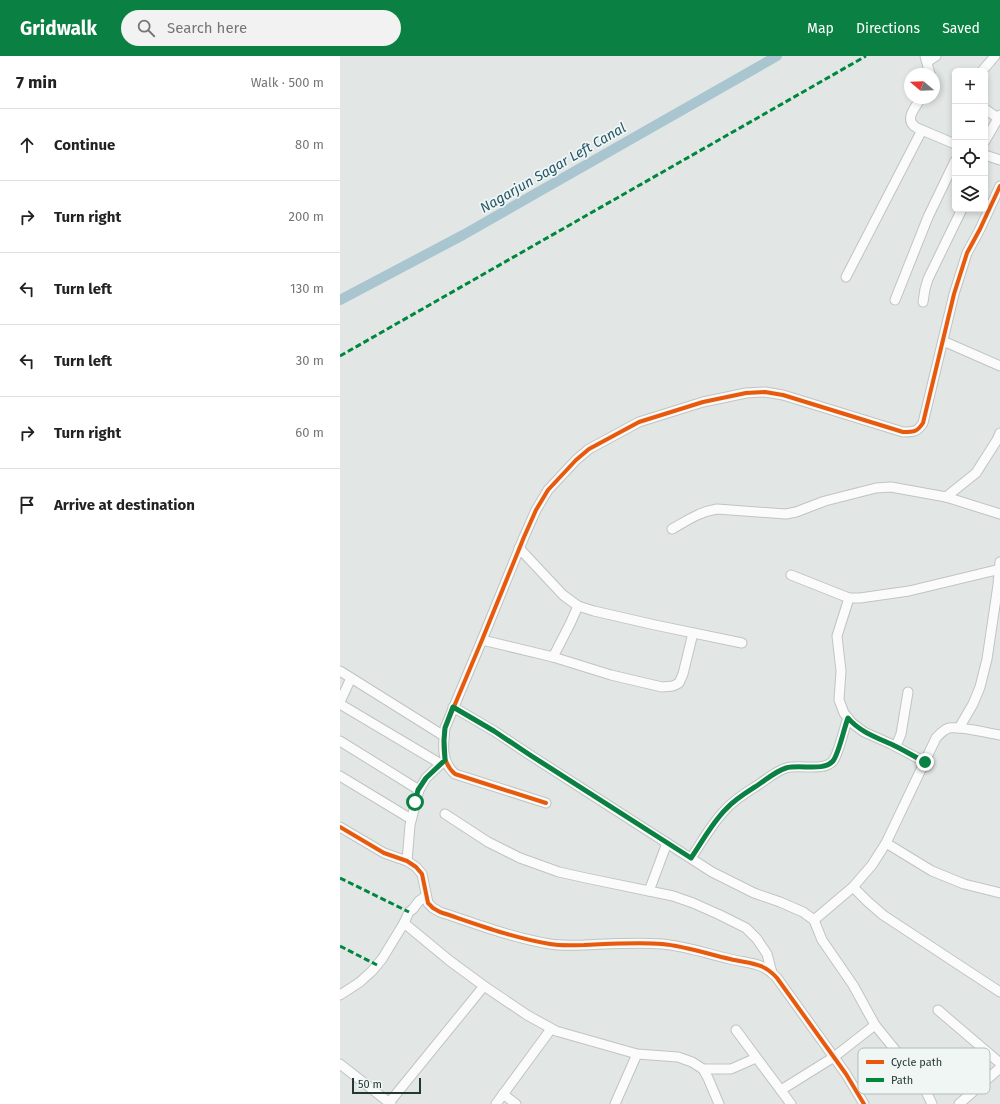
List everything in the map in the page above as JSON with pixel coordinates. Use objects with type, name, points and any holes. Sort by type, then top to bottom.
[{"type":"street","points":[[926,59],[936,56]]},
{"type":"street","points":[[985,68],[995,56]]},
{"type":"street","points":[[917,104],[912,113],[910,122],[922,130],[952,143]]},
{"type":"street","points":[[986,140],[999,117],[988,111]]},
{"type":"street","points":[[846,277],[922,130]]},
{"type":"street","points":[[988,158],[1000,160]]},
{"type":"street","points":[[895,300],[928,217],[952,167]]},
{"type":"street","points":[[407,861],[411,819],[418,790],[426,778],[443,762],[445,728],[453,707],[536,510],[548,490],[576,460],[589,449],[639,422],[703,402],[746,393],[765,392],[783,395],[903,432],[912,432],[919,429],[923,423],[954,294],[967,253],[1000,186]]},
{"type":"street","points":[[923,302],[928,279],[961,212]]},
{"type":"street","points":[[943,341],[1000,366]]},
{"type":"street","points":[[946,497],[976,473],[1000,433]]},
{"type":"street","points":[[672,529],[706,511],[717,510],[786,514],[796,512],[825,501],[876,488],[891,487],[946,497],[1000,514]]},
{"type":"street","points":[[520,548],[563,595],[578,606],[594,611],[742,644]]},
{"type":"street","points":[[791,575],[849,598],[860,598],[909,591],[1000,567],[988,659],[980,687],[973,704],[959,728]]},
{"type":"street","points":[[849,598],[837,636],[841,671],[839,700],[844,713],[852,723],[864,732],[896,746],[925,762]]},
{"type":"street","points":[[553,658],[578,606]]},
{"type":"street","points":[[482,640],[662,687],[673,686],[679,683],[683,674],[692,633]]},
{"type":"street","points":[[340,671],[444,736]]},
{"type":"street","points":[[351,678],[340,703],[443,762],[455,774],[546,802]]},
{"type":"street","points":[[896,746],[901,734],[908,692]]},
{"type":"street","points":[[453,707],[494,731],[712,872],[754,893],[803,912],[814,920],[822,940],[853,985],[875,1025],[894,1048]]},
{"type":"street","points":[[691,858],[726,808],[738,798],[775,773],[787,768],[798,766],[822,767],[834,760],[848,718]]},
{"type":"street","points":[[814,920],[853,887],[872,864],[886,843],[936,738],[942,732],[948,728],[959,728],[1000,735]]},
{"type":"street","points":[[340,741],[418,790]]},
{"type":"street","points":[[340,776],[411,819]]},
{"type":"street","points":[[445,814],[488,842],[520,858],[559,872],[673,896],[693,903],[746,928],[757,939],[767,954],[772,973]]},
{"type":"street","points":[[340,827],[384,853],[407,861],[416,867],[422,874],[428,903],[433,908],[440,912],[505,934],[565,946],[636,943],[662,944],[761,966],[772,973],[846,1074],[864,1104]]},
{"type":"street","points":[[649,891],[667,843]]},
{"type":"street","points":[[886,843],[932,871],[964,884],[1000,893]]},
{"type":"street","points":[[853,887],[884,915],[1000,992]]},
{"type":"street","points":[[340,995],[372,972],[382,959],[409,912],[426,896]]},
{"type":"street","points":[[404,923],[450,961],[484,986],[527,1015],[556,1031],[637,1054],[678,1057],[692,1062],[703,1070],[719,1104]]},
{"type":"street","points":[[340,1064],[390,1104],[484,986]]},
{"type":"street","points":[[938,1010],[982,1048]]},
{"type":"street","points":[[781,1090],[834,1057],[875,1025]]},
{"type":"street","points":[[496,1104],[552,1029]]},
{"type":"street","points":[[736,1030],[791,1104]]},
{"type":"street","points":[[616,1104],[637,1054]]},
{"type":"street","points":[[990,1054],[1000,1063]]},
{"type":"street","points":[[703,1070],[731,1069],[756,1058]]},
{"type":"street","points":[[990,1077],[1000,1068]]},
{"type":"street","points":[[504,1094],[516,1104]]},
{"type":"street","points":[[927,1094],[932,1104]]},
{"type":"street","points":[[959,1104],[970,1094]]},
{"type":"waterway","name":"Nagarjun Sagar Left Canal","points":[[340,300],[463,235],[777,56]]},
{"type":"marked path","points":[[340,356],[866,56]]},
{"type":"marked path","points":[[340,878],[409,912]]},
{"type":"marked path","points":[[340,946],[377,965]]},
{"type":"cycle path","points":[[546,803],[455,774],[450,769],[445,759],[444,741],[445,728],[524,537],[536,510],[548,490],[576,460],[589,449],[639,422],[703,402],[746,393],[765,392],[783,395],[903,432],[913,432],[917,430],[923,423],[954,294],[967,253],[1000,186]]},
{"type":"cycle path","points":[[340,827],[384,853],[407,861],[416,867],[422,874],[428,903],[433,908],[440,912],[481,926],[522,938],[554,945],[623,943],[671,945],[756,964],[767,969],[777,978],[846,1074],[864,1104]]},
{"type":"route","points":[[415,802],[418,790],[426,778],[445,760],[445,728],[453,707],[494,731],[653,835],[691,858],[726,808],[738,798],[775,773],[787,768],[798,766],[822,767],[834,760],[848,718],[864,732],[925,762]]}]
